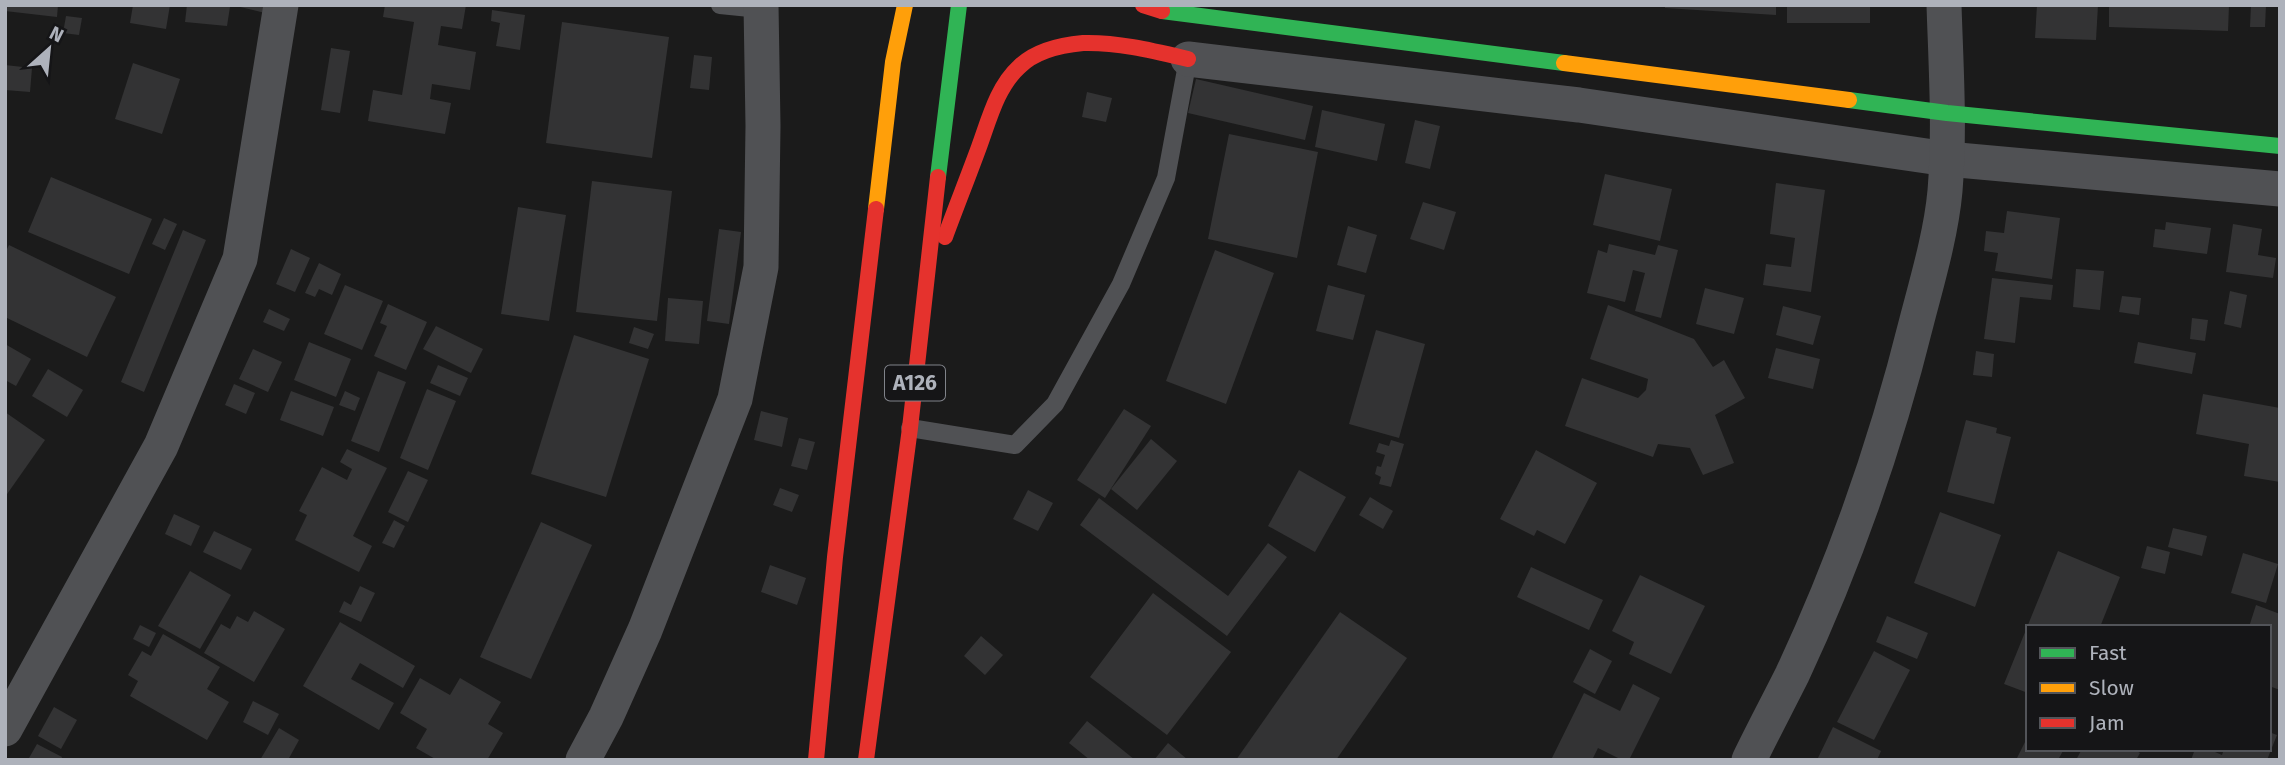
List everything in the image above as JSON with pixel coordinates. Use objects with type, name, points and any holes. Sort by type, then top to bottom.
[{"type":"main road","name":"A126","points":[[816,760],[835,557],[894,62],[905,5]]},
{"type":"main road","name":"A126","points":[[866,760],[910,428],[959,5]]},
{"type":"main road","points":[[1143,5],[1947,113],[2280,146]]},
{"type":"main road","points":[[923,298],[997,99],[1008,79],[1021,64],[1052,47],[1090,43],[1188,59]]},
{"type":"street","points":[[5,729],[162,446],[240,259],[281,5]]},
{"type":"street","points":[[1749,760],[1792,675],[1843,555],[1882,442],[1912,342],[1945,194],[1947,113],[1944,5]]},
{"type":"street","points":[[583,760],[606,717],[645,630],[735,399],[761,267],[761,7]]},
{"type":"street","points":[[1188,59],[1579,105],[1947,159],[2280,189]]},
{"type":"lane","points":[[720,5],[761,7]]},
{"type":"lane","points":[[910,428],[1016,445],[1055,404],[1121,284],[1166,177],[1188,59]]},
{"type":"building","points":[[6,5],[58,5],[57,17],[5,11]]},
{"type":"building","points":[[133,5],[170,5],[166,29],[130,23]]},
{"type":"building","points":[[187,5],[230,7],[227,26],[185,22]]},
{"type":"building","points":[[232,5],[266,5],[265,13]]},
{"type":"building","points":[[385,5],[466,5],[462,29],[441,26],[438,45],[476,52],[470,90],[432,84],[430,99],[451,103],[445,134],[368,121],[373,90],[402,95],[414,22],[383,17]]},
{"type":"building","points":[[1665,5],[1776,5],[1776,15],[1665,8]]},
{"type":"building","points":[[1787,5],[1870,5],[1870,23],[1787,23]]},
{"type":"building","points":[[2037,5],[2098,5],[2096,40],[2035,38]]},
{"type":"building","points":[[2109,5],[2229,5],[2228,31],[2109,27]]},
{"type":"building","points":[[2251,5],[2266,5],[2265,27],[2250,27]]},
{"type":"building","points":[[492,10],[525,15],[520,50],[496,46],[500,23],[491,21]]},
{"type":"building","points":[[66,16],[82,18],[79,35],[63,33]]},
{"type":"building","points":[[562,22],[669,37],[652,158],[546,143]]},
{"type":"building","points":[[331,48],[350,51],[340,113],[321,110]]},
{"type":"building","points":[[694,55],[712,57],[709,90],[690,88]]},
{"type":"building","points":[[133,63],[180,79],[162,134],[115,119]]},
{"type":"building","points":[[5,65],[32,68],[30,92],[5,90]]},
{"type":"building","points":[[1196,79],[1313,106],[1305,140],[1188,113]]},
{"type":"building","points":[[1087,92],[1112,98],[1106,122],[1082,117]]},
{"type":"building","points":[[1322,110],[1385,124],[1377,161],[1315,147]]},
{"type":"building","points":[[1415,120],[1440,126],[1430,169],[1405,163]]},
{"type":"building","points":[[1229,134],[1318,152],[1297,258],[1208,239]]},
{"type":"building","points":[[1605,174],[1672,189],[1660,241],[1593,225]]},
{"type":"building","points":[[51,177],[152,219],[129,274],[28,232]]},
{"type":"building","points":[[592,181],[672,191],[657,321],[576,312]]},
{"type":"building","points":[[1776,183],[1825,190],[1811,292],[1763,285],[1766,264],[1791,267],[1795,238],[1770,234]]},
{"type":"building","points":[[1423,202],[1456,212],[1444,250],[1410,239]]},
{"type":"building","points":[[518,207],[566,215],[549,321],[501,314]]},
{"type":"building","points":[[2007,211],[2060,218],[2052,279],[1995,271],[1998,253],[1984,251],[1986,231],[2004,233]]},
{"type":"building","points":[[164,218],[177,224],[165,250],[152,244]]},
{"type":"building","points":[[2166,222],[2211,228],[2207,254],[2153,247],[2155,229],[2165,230]]},
{"type":"building","points":[[2233,224],[2262,229],[2258,255],[2276,258],[2273,278],[2226,272]]},
{"type":"building","points":[[1348,226],[1377,235],[1366,273],[1337,265]]},
{"type":"building","points":[[719,229],[741,232],[729,324],[707,321]]},
{"type":"building","points":[[183,230],[206,240],[144,392],[121,382]]},
{"type":"building","points":[[1609,244],[1655,255],[1658,245],[1678,250],[1661,318],[1635,311],[1645,273],[1633,270],[1625,302],[1587,293],[1598,250],[1607,253]]},
{"type":"building","points":[[9,245],[116,297],[87,357],[5,317],[5,253]]},
{"type":"building","points":[[291,249],[310,258],[295,292],[276,284]]},
{"type":"building","points":[[1215,250],[1274,273],[1226,404],[1166,381]]},
{"type":"building","points":[[319,263],[341,274],[332,295],[319,289],[315,297],[305,293]]},
{"type":"building","points":[[2076,269],[2104,271],[2100,310],[2073,307]]},
{"type":"building","points":[[1992,278],[2053,285],[2051,300],[2020,297],[2015,343],[1984,339]]},
{"type":"building","points":[[345,285],[383,301],[362,350],[324,334]]},
{"type":"building","points":[[1328,285],[1365,295],[1353,340],[1316,331]]},
{"type":"building","points":[[1705,288],[1744,298],[1734,334],[1696,324]]},
{"type":"building","points":[[2230,291],[2247,295],[2241,328],[2224,324]]},
{"type":"building","points":[[2122,296],[2141,298],[2139,315],[2119,312]]},
{"type":"building","points":[[668,298],[703,301],[699,344],[665,341]]},
{"type":"building","points":[[388,304],[427,322],[406,370],[374,356],[387,326],[380,323]]},
{"type":"building","points":[[1608,305],[1694,339],[1713,367],[1724,360],[1745,398],[1715,415],[1734,463],[1703,475],[1690,448],[1658,444],[1653,457],[1565,426],[1582,378],[1638,398],[1646,390],[1648,379],[1590,359]]},
{"type":"building","points":[[1783,306],[1821,316],[1813,345],[1776,335]]},
{"type":"building","points":[[269,309],[290,319],[284,331],[263,322]]},
{"type":"building","points":[[2192,318],[2208,320],[2205,341],[2190,339]]},
{"type":"building","points":[[436,326],[483,349],[471,373],[423,349]]},
{"type":"building","points":[[634,327],[654,334],[648,349],[629,343]]},
{"type":"building","points":[[1376,330],[1425,344],[1399,438],[1349,424]]},
{"type":"building","points":[[574,335],[649,359],[606,497],[531,474]]},
{"type":"building","points":[[309,342],[351,359],[336,397],[294,380]]},
{"type":"building","points":[[2138,342],[2196,353],[2192,374],[2134,363]]},
{"type":"building","points":[[5,344],[31,359],[16,386],[5,380]]},
{"type":"building","points":[[1776,348],[1820,359],[1813,389],[1768,378]]},
{"type":"building","points":[[253,349],[282,362],[268,392],[239,379]]},
{"type":"building","points":[[1976,351],[1994,354],[1992,377],[1973,375]]},
{"type":"building","points":[[438,365],[468,378],[460,396],[430,383]]},
{"type":"building","points":[[48,369],[83,390],[67,417],[32,396]]},
{"type":"building","points":[[378,371],[406,382],[379,452],[351,441]]},
{"type":"building","points":[[234,384],[255,393],[246,414],[225,405]]},
{"type":"building","points":[[427,389],[456,401],[428,470],[400,458]]},
{"type":"building","points":[[291,391],[334,407],[323,436],[280,420]]},
{"type":"building","points":[[345,391],[360,398],[355,411],[339,405]]},
{"type":"building","points":[[2203,394],[2280,408],[2280,482],[2244,476],[2249,444],[2196,434]]},
{"type":"building","points":[[1124,409],[1151,426],[1105,498],[1077,480]]},
{"type":"building","points":[[761,411],[788,418],[782,447],[754,440]]},
{"type":"building","points":[[5,412],[45,440],[5,497]]},
{"type":"building","points":[[1966,420],[1997,428],[1996,433],[2011,437],[1994,504],[1947,492]]},
{"type":"building","points":[[799,438],[815,442],[807,470],[791,466]]},
{"type":"building","points":[[1151,439],[1177,461],[1137,510],[1111,489]]},
{"type":"building","points":[[1391,440],[1404,444],[1391,487],[1379,484],[1381,477],[1375,474],[1385,455],[1376,452],[1379,443],[1389,446]]},
{"type":"building","points":[[347,449],[387,468],[353,536],[372,546],[359,572],[295,540],[307,515],[299,511],[322,467],[347,480],[352,469],[340,462]]},
{"type":"building","points":[[1536,450],[1597,483],[1565,544],[1537,530],[1534,536],[1500,519]]},
{"type":"building","points":[[1299,470],[1346,497],[1315,552],[1268,526]]},
{"type":"building","points":[[408,471],[428,480],[408,522],[388,512]]},
{"type":"building","points":[[780,488],[799,495],[792,512],[773,505]]},
{"type":"building","points":[[1028,490],[1053,503],[1038,531],[1013,519]]},
{"type":"building","points":[[1370,497],[1393,511],[1383,529],[1359,515]]},
{"type":"building","points":[[1099,498],[1228,596],[1268,543],[1287,557],[1227,636],[1080,525]]},
{"type":"building","points":[[1940,512],[2001,535],[1975,607],[1914,583]]},
{"type":"building","points":[[174,514],[200,526],[191,546],[165,534]]},
{"type":"building","points":[[394,520],[405,526],[394,548],[382,543]]},
{"type":"building","points":[[541,522],[592,545],[531,679],[480,657]]},
{"type":"building","points":[[2173,528],[2207,536],[2202,556],[2168,547]]},
{"type":"building","points":[[214,531],[252,549],[241,570],[203,552]]},
{"type":"building","points":[[2147,546],[2170,552],[2165,574],[2141,568]]},
{"type":"building","points":[[2058,551],[2120,577],[2101,625],[2028,625]]},
{"type":"building","points":[[2243,553],[2278,564],[2266,603],[2231,593]]},
{"type":"building","points":[[770,565],[806,578],[797,605],[761,592]]},
{"type":"building","points":[[1531,567],[1603,600],[1589,630],[1517,597]]},
{"type":"building","points":[[190,571],[231,595],[200,649],[158,626]]},
{"type":"building","points":[[1640,575],[1705,606],[1671,674],[1629,654],[1634,642],[1612,631]]},
{"type":"building","points":[[360,586],[375,593],[361,622],[339,612],[344,601],[351,605]]},
{"type":"building","points":[[1153,593],[1231,652],[1167,735],[1090,677]]},
{"type":"building","points":[[2256,605],[2280,614],[2280,690],[2271,687],[2271,625],[2250,625]]},
{"type":"building","points":[[254,611],[285,629],[254,682],[204,653],[221,624],[230,629],[237,616],[248,622]]},
{"type":"building","points":[[1340,612],[1407,658],[1336,760],[1236,760]]},
{"type":"building","points":[[1887,616],[1928,633],[1917,659],[1876,642]]},
{"type":"building","points":[[340,622],[415,666],[403,688],[360,663],[351,679],[394,703],[379,730],[303,686]]},
{"type":"building","points":[[140,625],[156,633],[149,647],[133,639]]},
{"type":"building","points":[[2026,630],[2026,692],[2004,684]]},
{"type":"building","points":[[163,634],[220,667],[207,689],[229,702],[207,740],[130,696],[138,681],[128,675],[142,651],[151,656]]},
{"type":"building","points":[[981,636],[1003,655],[985,675],[964,656]]},
{"type":"building","points":[[1590,649],[1612,661],[1595,694],[1573,682]]},
{"type":"building","points":[[1874,651],[1910,670],[1874,740],[1837,722]]},
{"type":"building","points":[[420,678],[450,695],[460,678],[501,702],[488,724],[503,733],[487,760],[437,760],[416,748],[427,729],[400,713]]},
{"type":"building","points":[[1633,684],[1660,698],[1629,760],[1622,760],[1598,748],[1592,760],[1551,760],[1584,693],[1620,711]]},
{"type":"building","points":[[253,701],[279,714],[268,735],[243,722]]},
{"type":"building","points":[[54,707],[77,720],[61,749],[38,736]]},
{"type":"building","points":[[1087,721],[1135,760],[1090,760],[1069,743]]},
{"type":"building","points":[[1833,727],[1881,751],[1877,760],[1817,760]]},
{"type":"building","points":[[279,728],[299,740],[288,760],[260,760]]},
{"type":"building","points":[[2271,733],[2277,735],[2271,750]]},
{"type":"building","points":[[2026,740],[2026,751],[2063,751],[2058,760],[2016,760]]},
{"type":"building","points":[[1168,743],[1188,760],[1154,760]]},
{"type":"building","points":[[37,744],[62,757],[61,760],[29,758]]},
{"type":"building","points":[[2081,751],[2140,753],[2136,760],[2076,760]]},
{"type":"building","points":[[2194,751],[2213,751],[2222,755],[2223,751],[2271,751],[2267,760],[2191,760]]},
{"type":"traffic: fast","points":[[938,177],[959,5]]},
{"type":"traffic: fast","points":[[1162,5],[1162,11],[1564,63]]},
{"type":"traffic: fast","points":[[1849,100],[1947,113],[2280,146]]},
{"type":"traffic: slow","points":[[876,209],[893,62],[905,5]]},
{"type":"traffic: slow","points":[[1564,63],[1849,100]]},
{"type":"traffic: jam","points":[[1143,5],[1162,11]]},
{"type":"traffic: jam","points":[[945,237],[994,104],[1011,75],[1025,61],[1049,50],[1083,43],[1123,46],[1188,59]]},
{"type":"traffic: jam","points":[[866,760],[910,428],[938,177]]},
{"type":"traffic: jam","points":[[816,760],[835,557],[876,209]]}]
